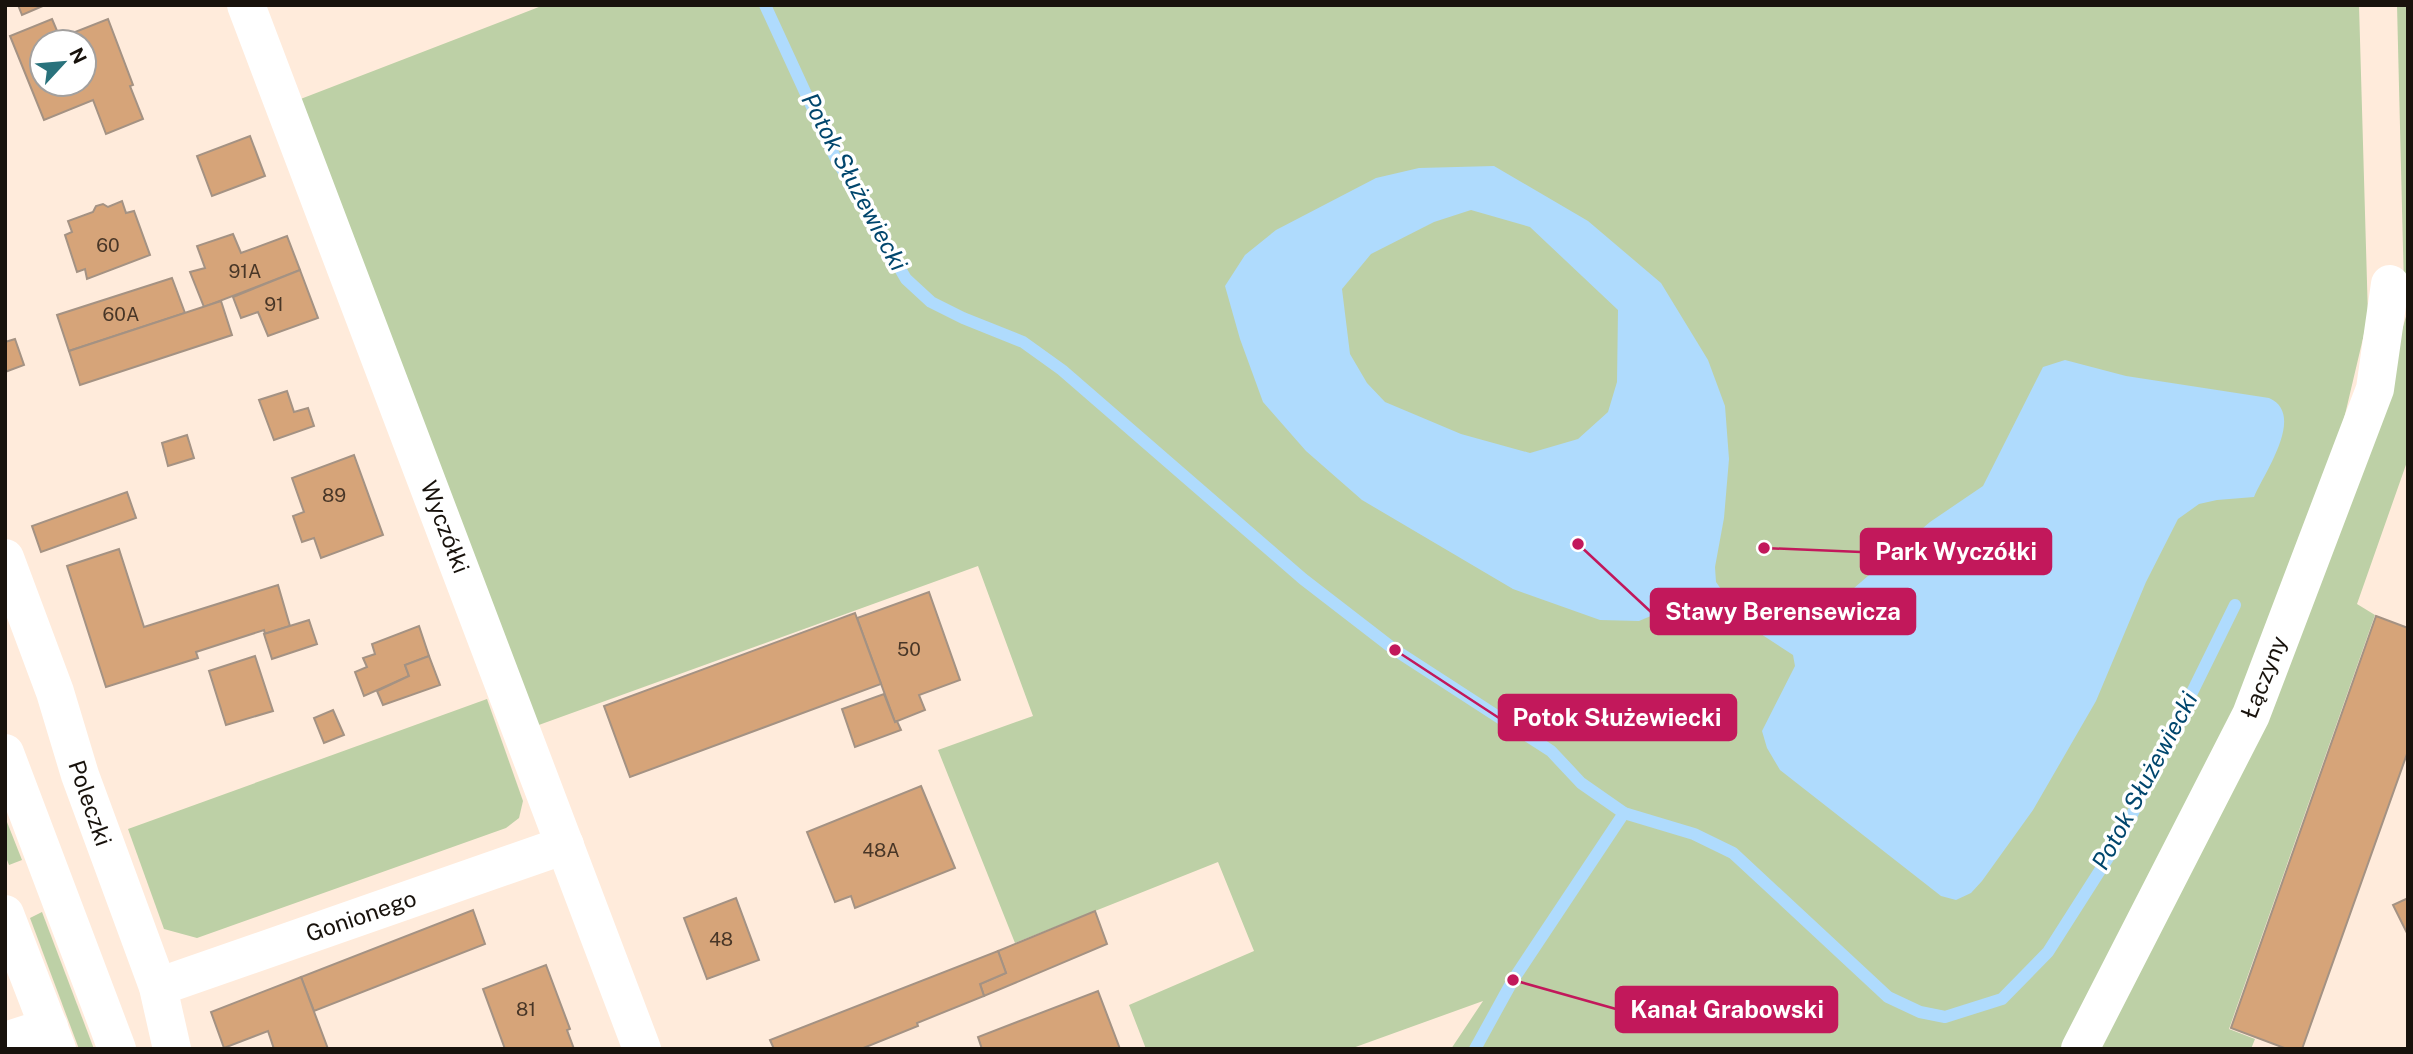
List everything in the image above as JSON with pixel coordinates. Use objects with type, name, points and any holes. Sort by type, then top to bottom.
[{"type":"street","name":"Wyczółki","points":[[246,5],[642,1049]]},
{"type":"street","name":"Łączyny","points":[[2080,1049],[2251,715],[2375,389],[2390,284]]},
{"type":"street","name":"Poleczki","points":[[5,558],[55,692],[90,804],[158,987],[172,1049]]},
{"type":"street","points":[[5,753],[117,1049]]},
{"type":"street","name":"Gonionego","points":[[158,987],[565,845]]},
{"type":"street","points":[[5,914],[53,1038],[5,1041]]},
{"type":"green space","points":[[544,5],[2359,5],[2368,317],[2331,474],[2231,731],[2065,1049],[1451,1049],[1483,1001],[1350,1049],[1146,1049],[1129,1005],[1254,951],[1218,862],[1015,943],[938,750],[1033,716],[978,566],[536,726],[298,100]]},
{"type":"green space","points":[[2397,5],[2408,5],[2408,290],[2404,289]]},
{"type":"green space","points":[[2408,310],[2408,459],[2357,604],[2375,615],[2229,1029],[2255,1039],[2251,1049],[2096,1049],[2366,449]]},
{"type":"green space","points":[[487,699],[523,801],[519,818],[506,828],[197,938],[164,929],[128,829]]},
{"type":"green space","points":[[5,817],[22,860],[9,865],[5,855]]},
{"type":"green space","points":[[42,912],[94,1049],[79,1049],[30,918]]},
{"type":"water","points":[[1494,166],[1588,221],[1661,283],[1708,360],[1725,406],[1729,459],[1724,518],[1715,567],[1716,582],[1723,592],[1789,631],[1815,622],[1930,522],[1983,486],[2043,367],[2065,360],[2126,376],[2269,398],[2279,406],[2284,417],[2280,444],[2254,497],[2199,504],[2178,519],[2146,582],[2096,701],[2033,810],[1971,893],[1956,900],[1941,896],[1780,770],[1767,748],[1762,731],[1795,666],[1793,655],[1709,600],[1677,605],[1639,621],[1600,620],[1513,589],[1362,500],[1306,451],[1263,402],[1240,339],[1225,286],[1245,255],[1276,230],[1376,178],[1419,168]],"holes":[[[1471,210],[1530,227],[1618,310],[1617,382],[1608,412],[1578,439],[1530,453],[1461,434],[1385,402],[1367,383],[1350,354],[1342,289],[1371,254],[1434,222]]]},
{"type":"building","points":[[18,5],[45,5],[22,15]]},
{"type":"building","points":[[52,19],[56,28],[30,28]]},
{"type":"building","points":[[108,19],[143,119],[106,134],[93,100],[44,120],[35,98],[98,98],[98,28],[85,28]]},
{"type":"building","points":[[28,29],[28,80],[10,36]]},
{"type":"building","points":[[250,136],[265,176],[212,196],[197,156]]},
{"type":"building","points":[[122,201],[126,213],[134,211],[150,255],[87,279],[85,269],[77,272],[65,235],[72,232],[68,221],[93,212],[96,206],[103,204],[108,207]]},
{"type":"building","points":[[233,234],[241,253],[287,236],[300,270],[204,307],[190,272],[205,268],[197,246]]},
{"type":"building","points":[[300,270],[318,318],[268,336],[258,312],[241,318],[233,297]]},
{"type":"building","points":[[172,278],[185,313],[69,351],[57,315]]},
{"type":"building","points":[[221,301],[232,335],[80,385],[69,351]]},
{"type":"building","points":[[15,339],[24,365],[5,372],[5,342]]},
{"type":"building","points":[[287,391],[294,412],[308,408],[314,426],[274,440],[259,400]]},
{"type":"building","points":[[187,435],[194,458],[168,466],[162,443]]},
{"type":"building","points":[[354,455],[383,535],[321,558],[314,538],[302,542],[293,516],[304,512],[292,478]]},
{"type":"building","points":[[127,492],[136,518],[41,552],[32,526]]},
{"type":"building","points":[[119,549],[144,627],[278,585],[290,626],[265,634],[264,630],[196,652],[198,658],[106,687],[67,566]]},
{"type":"building","points":[[929,592],[960,680],[919,695],[925,710],[895,722],[857,618]]},
{"type":"building","points":[[855,613],[881,684],[630,777],[604,706]]},
{"type":"building","points":[[2376,616],[2408,628],[2408,751],[2302,1049],[2287,1049],[2231,1028]]},
{"type":"building","points":[[309,620],[317,644],[272,659],[264,634]]},
{"type":"building","points":[[419,626],[429,656],[405,665],[409,676],[364,696],[355,672],[367,667],[363,658],[375,654],[372,644]]},
{"type":"building","points":[[255,656],[273,711],[226,725],[209,671]]},
{"type":"building","points":[[429,656],[440,685],[383,705],[377,691],[409,676],[405,665]]},
{"type":"building","points":[[884,694],[901,730],[855,747],[842,709]]},
{"type":"building","points":[[333,710],[344,735],[324,743],[314,718]]},
{"type":"building","points":[[921,786],[955,868],[855,908],[851,896],[835,902],[807,832]]},
{"type":"building","points":[[736,898],[759,960],[707,979],[684,918]]},
{"type":"building","points":[[2408,898],[2408,935],[2393,905]]},
{"type":"building","points":[[473,910],[485,944],[314,1011],[301,977]]},
{"type":"building","points":[[1095,911],[1107,944],[984,996],[980,984],[1006,973],[998,951]]},
{"type":"building","points":[[998,951],[1006,973],[980,984],[984,996],[861,1049],[774,1049],[770,1040]]},
{"type":"building","points":[[546,965],[570,1029],[567,1030],[574,1049],[505,1049],[483,989]]},
{"type":"building","points":[[301,977],[328,1049],[274,1049],[268,1031],[224,1048],[211,1012]]},
{"type":"building","points":[[1098,991],[1120,1049],[982,1049],[978,1037]]},
{"type":"waterway","name":"Potok Służewiecki","points":[[765,5],[835,157],[906,279],[931,302],[1023,342],[1062,370],[1303,579],[1395,650],[1551,751],[1581,783],[1624,813],[1694,834],[1733,853],[1888,997],[1920,1012],[1945,1017],[2002,999],[2048,952],[2120,839],[2235,605]]},
{"type":"waterway","points":[[1475,1049],[1513,980],[1624,813]]},
{"type":"place","name":"Stawy Berensewicza","points":[[1578,544]]},
{"type":"place","name":"Park Wyczółki","points":[[1764,548]]},
{"type":"place","name":"Potok Służewiecki","points":[[1395,650]]},
{"type":"place","name":"Kanał Grabowski","points":[[1513,980]]}]
